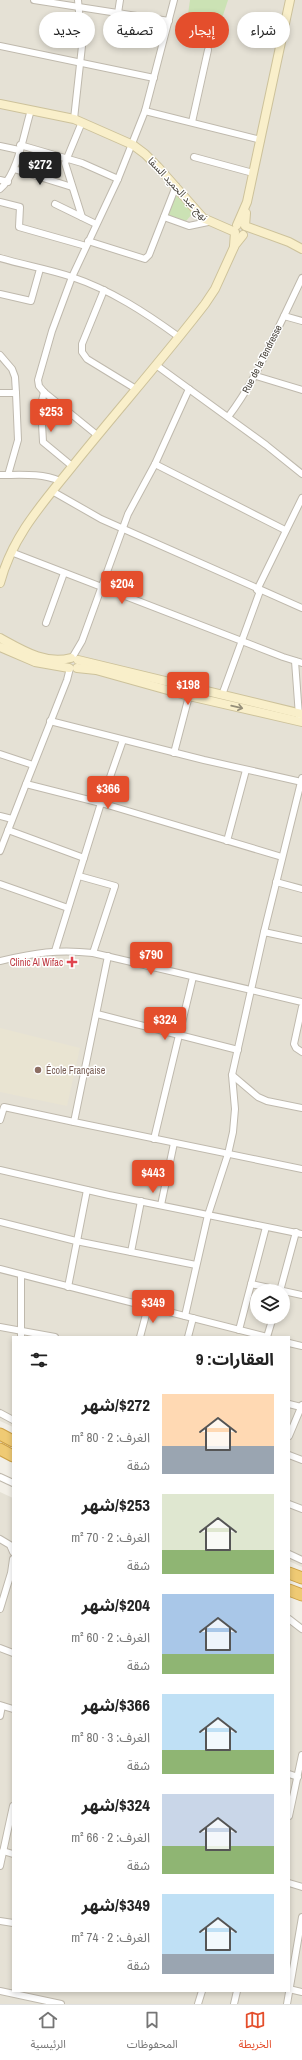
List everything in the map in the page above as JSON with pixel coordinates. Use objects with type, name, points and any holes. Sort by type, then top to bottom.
[{"type":"highway","points":[[0,1434],[12,1440]]},
{"type":"highway","points":[[0,1450],[12,1456]]},
{"type":"highway","points":[[290,1573],[302,1578]]},
{"type":"highway","points":[[290,1590],[302,1595]]},
{"type":"main road","points":[[0,579],[22,530],[97,434],[179,337],[215,289],[233,250],[240,230],[254,173],[271,81],[290,0]]},
{"type":"main road","name":"نهج عبد الحميد السقا","points":[[0,104],[74,119],[133,145],[145,154],[208,222],[221,226],[260,233],[288,242],[302,249]]},
{"type":"main road","points":[[0,638],[41,657],[59,660],[189,696],[300,718]]},
{"type":"main road","points":[[0,646],[35,662],[74,664],[222,695],[300,718]]},
{"type":"street","points":[[34,0],[107,12]]},
{"type":"street","points":[[74,119],[81,63],[78,0]]},
{"type":"street","points":[[118,12],[120,0]]},
{"type":"street","points":[[97,434],[44,392],[38,383],[40,367],[72,277],[133,145],[145,110],[174,0]]},
{"type":"street","points":[[0,46],[154,78]]},
{"type":"street","points":[[192,122],[208,50]]},
{"type":"street","points":[[0,189],[8,182],[14,169],[31,110]]},
{"type":"street","points":[[145,110],[261,140]]},
{"type":"street","points":[[82,122],[67,158],[66,164],[82,217]]},
{"type":"street","points":[[0,146],[20,148],[67,158],[118,179]]},
{"type":"street","points":[[194,157],[254,173]]},
{"type":"street","points":[[14,169],[72,187]]},
{"type":"street","points":[[0,180],[8,182]]},
{"type":"street","points":[[0,202],[20,207],[19,227],[87,243],[145,259],[176,186]]},
{"type":"street","points":[[55,204],[96,224]]},
{"type":"street","points":[[164,217],[189,226],[208,222]]},
{"type":"street","points":[[0,258],[72,277],[104,290],[147,313],[179,337]]},
{"type":"street","points":[[0,294],[31,301],[40,269]]},
{"type":"street","points":[[284,316],[302,278]]},
{"type":"street","points":[[104,290],[82,344],[82,352],[87,359],[116,375],[136,389]]},
{"type":"street","name":"Rue de la Tendresse","points":[[228,417],[246,393],[256,376],[284,316],[302,321]]},
{"type":"street","points":[[0,355],[12,369],[15,377],[18,440],[8,475]]},
{"type":"street","points":[[156,365],[228,417],[302,474]]},
{"type":"street","points":[[256,376],[302,390]]},
{"type":"street","points":[[0,851],[50,721],[74,664],[128,514],[155,464],[189,389]]},
{"type":"street","points":[[44,392],[42,405],[43,442],[72,466]]},
{"type":"street","points":[[0,393],[16,393]]},
{"type":"street","points":[[155,464],[285,530]]},
{"type":"street","points":[[0,475],[48,476],[60,481]]},
{"type":"street","points":[[52,491],[101,519],[122,529],[258,590],[302,608]]},
{"type":"street","points":[[222,695],[258,590],[285,530],[302,498]]},
{"type":"street","points":[[11,552],[302,663]]},
{"type":"street","points":[[46,623],[64,573]]},
{"type":"street","points":[[295,661],[300,718]]},
{"type":"street","points":[[174,753],[189,696]]},
{"type":"street","points":[[50,721],[174,753],[246,770],[302,781],[264,932],[232,1075],[235,1121],[228,1154],[208,1215],[185,1316]]},
{"type":"street","points":[[54,951],[101,803],[123,740]]},
{"type":"street","points":[[0,754],[33,766]]},
{"type":"street","points":[[227,841],[246,770]]},
{"type":"street","points":[[26,784],[101,803],[282,857]]},
{"type":"street","points":[[0,816],[12,819]]},
{"type":"street","points":[[8,830],[84,858]]},
{"type":"street","points":[[78,876],[115,886],[93,953]]},
{"type":"street","points":[[276,882],[302,889]]},
{"type":"street","points":[[0,884],[68,908]]},
{"type":"street","points":[[264,932],[302,940]]},
{"type":"street","points":[[0,961],[38,952],[67,950],[93,953],[193,977],[252,989],[302,1002]]},
{"type":"street","points":[[74,1122],[108,956]]},
{"type":"street","points":[[154,1139],[193,977]]},
{"type":"street","points":[[302,1007],[294,1044],[296,1048],[302,1052]]},
{"type":"street","points":[[97,1014],[238,1050]]},
{"type":"street","points":[[232,1075],[258,1097],[267,1101],[302,1108]]},
{"type":"street","points":[[0,1120],[2,1107],[302,1169]]},
{"type":"street","points":[[162,1205],[174,1143]]},
{"type":"street","points":[[0,1170],[87,1190],[299,1233],[282,1284]]},
{"type":"street","points":[[68,1287],[87,1190]]},
{"type":"street","points":[[131,1252],[141,1201]]},
{"type":"street","points":[[0,1222],[76,1241],[196,1265]]},
{"type":"street","points":[[251,1284],[266,1227]]},
{"type":"street","points":[[0,1269],[263,1336]]},
{"type":"street","points":[[21,1275],[21,1334]]},
{"type":"street","points":[[239,1330],[250,1288]]},
{"type":"street","points":[[290,1292],[302,1295]]},
{"type":"street","points":[[140,1336],[148,1307]]},
{"type":"street","points":[[188,1336],[193,1318]]},
{"type":"street","points":[[267,1336],[271,1324]]},
{"type":"street","points":[[0,1327],[21,1334],[44,1336]]},
{"type":"street","points":[[290,1343],[302,1346]]},
{"type":"street","points":[[290,1404],[302,1406],[290,1434]]},
{"type":"street","points":[[0,1413],[12,1419]]},
{"type":"street","points":[[290,1455],[302,1460]]},
{"type":"street","points":[[0,1477],[12,1483]]},
{"type":"street","points":[[290,1504],[302,1509]]},
{"type":"street","points":[[0,1539],[11,1545]]},
{"type":"street","points":[[290,1554],[302,1560]]},
{"type":"street","points":[[0,1609],[2,1595],[11,1573],[12,1566]]},
{"type":"street","points":[[290,1619],[302,1629]]},
{"type":"street","points":[[0,1648],[12,1653]]},
{"type":"street","points":[[0,1716],[1,1706],[12,1709]]},
{"type":"street","points":[[290,1811],[302,1755]]},
{"type":"street","points":[[290,1774],[298,1777]]},
{"type":"street","points":[[294,1792],[302,1793]]},
{"type":"street","points":[[0,1866],[12,1810]]},
{"type":"street","points":[[3,1851],[12,1854]]},
{"type":"street","points":[[290,1884],[302,1887]]},
{"type":"street","points":[[290,1984],[302,1917]]},
{"type":"street","points":[[0,1921],[12,1923]]},
{"type":"street","points":[[290,1990],[302,1992]]},
{"type":"street","points":[[0,1991],[61,2004]]},
{"type":"street","points":[[198,2004],[202,1992]]},
{"type":"street","points":[[234,2004],[237,1992]]},
{"type":"street","points":[[287,2004],[289,1992]]},
{"type":"shaded area","points":[[0,0],[302,0],[302,1567],[290,1561],[290,1336],[12,1336],[12,1427],[0,1421]]},
{"type":"shaded area","name":"École Française","points":[[0,1028],[80,1048],[67,1106],[0,1092]]},
{"type":"shaded area","points":[[0,1492],[12,1498],[12,1992],[290,1992],[290,1620],[302,1623],[302,2004],[0,2004]]},
{"type":"green space","points":[[190,0],[228,0],[224,12],[188,12]]},
{"type":"green space","points":[[176,195],[193,213],[186,221],[168,215]]},
{"type":"place","name":"Clinic Al Wifac","points":[[72,962]]},
{"type":"place","name":"École Française","points":[[38,1070]]}]
